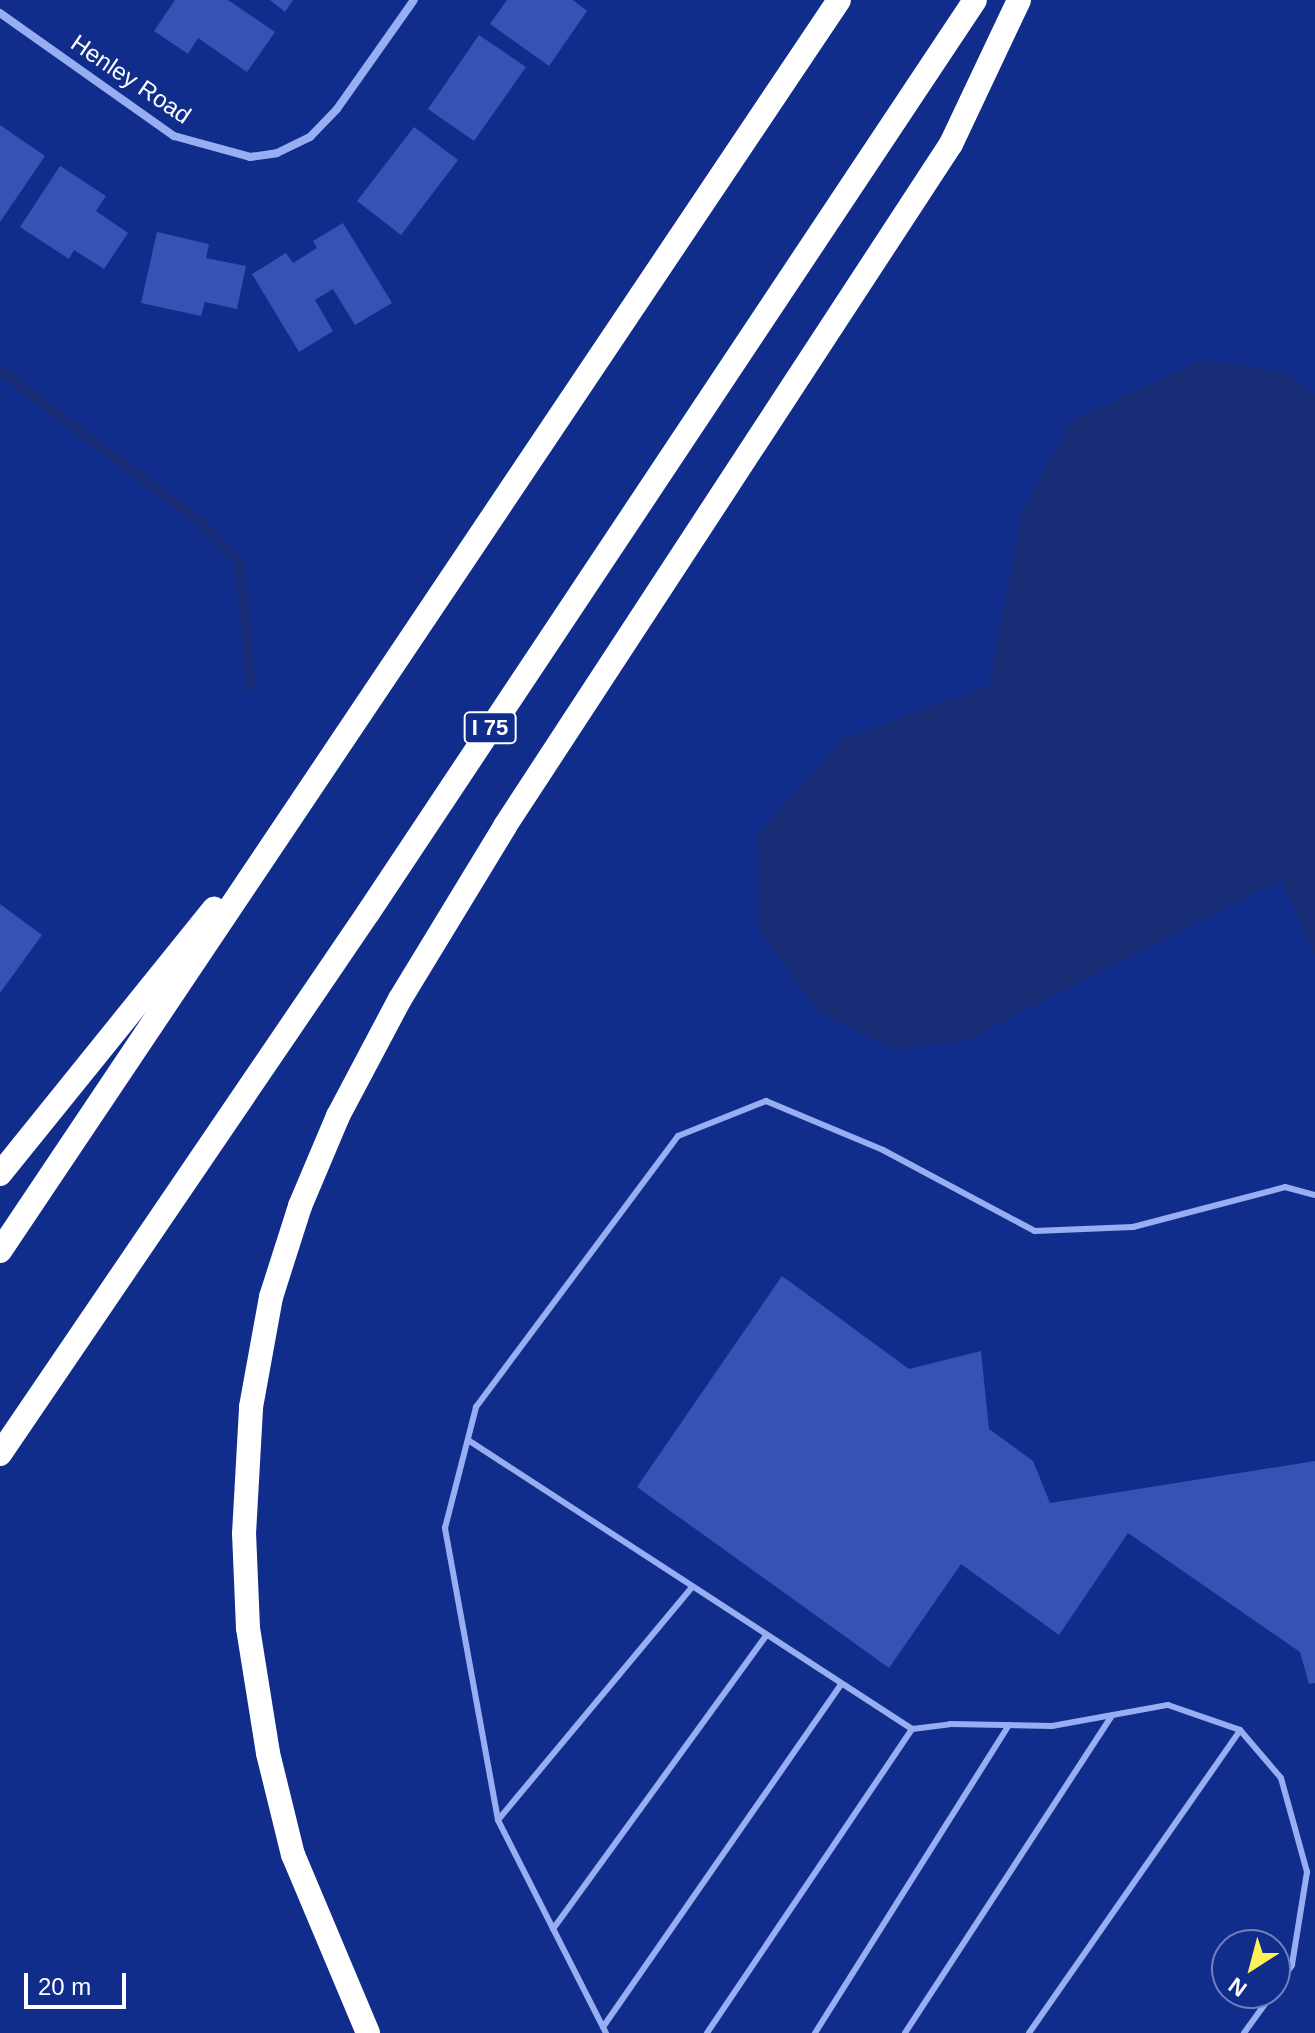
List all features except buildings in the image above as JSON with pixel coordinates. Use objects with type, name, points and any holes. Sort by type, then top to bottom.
[{"type":"highway","points":[[0,1251],[839,0]]},
{"type":"highway","name":"I 75","points":[[0,1454],[368,913],[975,0]]},
{"type":"highway","points":[[368,2033],[293,1855],[268,1753],[248,1628],[244,1534],[251,1407],[271,1297],[291,1236],[338,1116],[400,999],[505,826],[951,144],[1019,0]]},
{"type":"highway","points":[[0,1174],[316,782]]},
{"type":"street","name":"Henley Road","points":[[0,13],[174,136],[250,157],[277,153],[310,137],[337,109],[414,0]]},
{"type":"lane","points":[[841,1684],[604,2030],[498,1820],[445,1528],[476,1407],[678,1136],[766,1101],[883,1150],[1035,1231],[1133,1227],[1285,1187],[1315,1195]]},
{"type":"lane","points":[[468,1440],[912,1729],[1052,1726],[1168,1705],[1240,1730],[1281,1778],[1307,1872],[1291,1966]]},
{"type":"lane","points":[[498,1820],[691,1588]]},
{"type":"lane","points":[[553,1929],[766,1636]]},
{"type":"lane","points":[[905,2033],[1112,1715]]},
{"type":"lane","points":[[815,2033],[1009,1725]]},
{"type":"lane","points":[[707,2033],[912,1729]]},
{"type":"lane","points":[[1029,2033],[1240,1730]]},
{"type":"lane","points":[[1244,2033],[1261,2009]]},
{"type":"water","points":[[1203,359],[1288,374],[1315,394],[1315,956],[1281,880],[965,1041],[893,1049],[820,1013],[759,931],[758,834],[844,738],[989,686],[1023,509],[1071,421]]},
{"type":"waterway","points":[[0,371],[204,525],[240,563],[251,686]]}]
